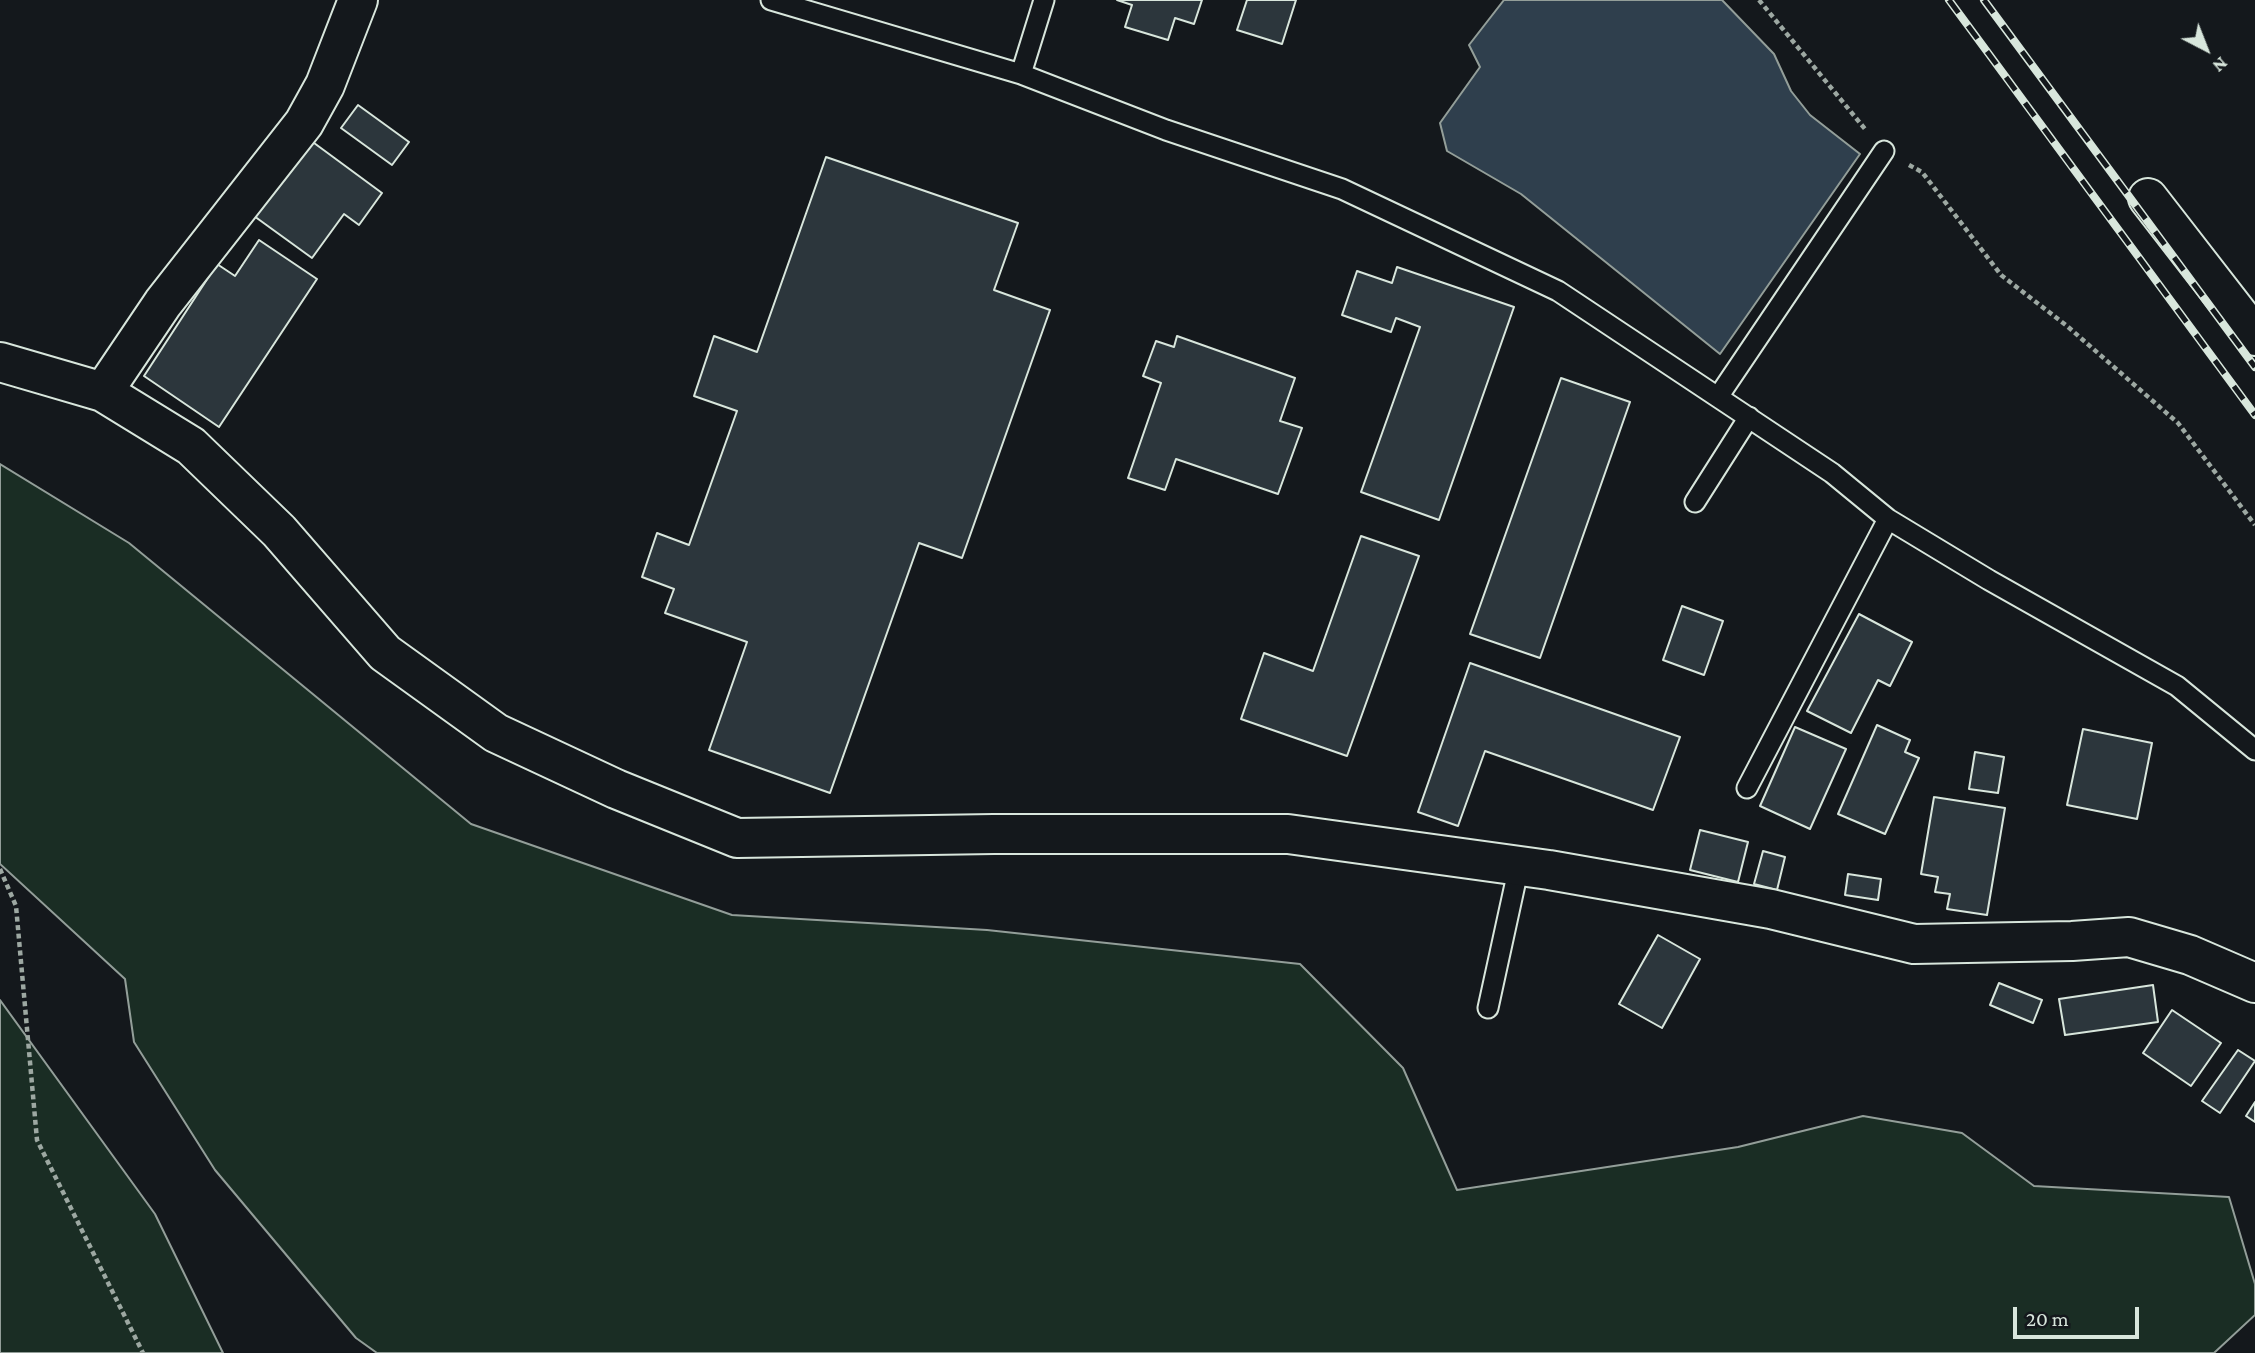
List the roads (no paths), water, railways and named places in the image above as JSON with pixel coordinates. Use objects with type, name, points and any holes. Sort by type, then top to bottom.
[{"type":"street","points":[[103,392],[163,303],[303,123],[325,85],[358,0]]},
{"type":"street","points":[[2148,198],[2255,336]]},
{"type":"street","points":[[0,362],[103,392],[191,446],[279,531],[385,653],[496,733],[616,789],[737,838],[994,834],[1288,834],[1519,866],[1771,909],[1914,944],[2072,941],[2129,937],[2190,955],[2255,983]]},
{"type":"lane","points":[[771,0],[1021,74],[1166,130],[1354,195],[1558,291],[1832,473],[1888,519],[1989,580],[2177,686],[2255,750]]},
{"type":"lane","points":[[1021,74],[1044,0]]},
{"type":"lane","points":[[1718,397],[1884,151]]},
{"type":"lane","points":[[1695,502],[1749,417]]},
{"type":"lane","points":[[1746,788],[1888,519]]},
{"type":"lane","points":[[1488,1009],[1519,866]]},
{"type":"water","points":[[1504,0],[1722,0],[1774,54],[1791,91],[1810,115],[1860,154],[1720,354],[1521,194],[1447,151],[1440,123],[1480,67],[1469,45]]},
{"type":"railway","points":[[1949,0],[2255,415]]},
{"type":"railway","points":[[1984,0],[2255,367]]}]
